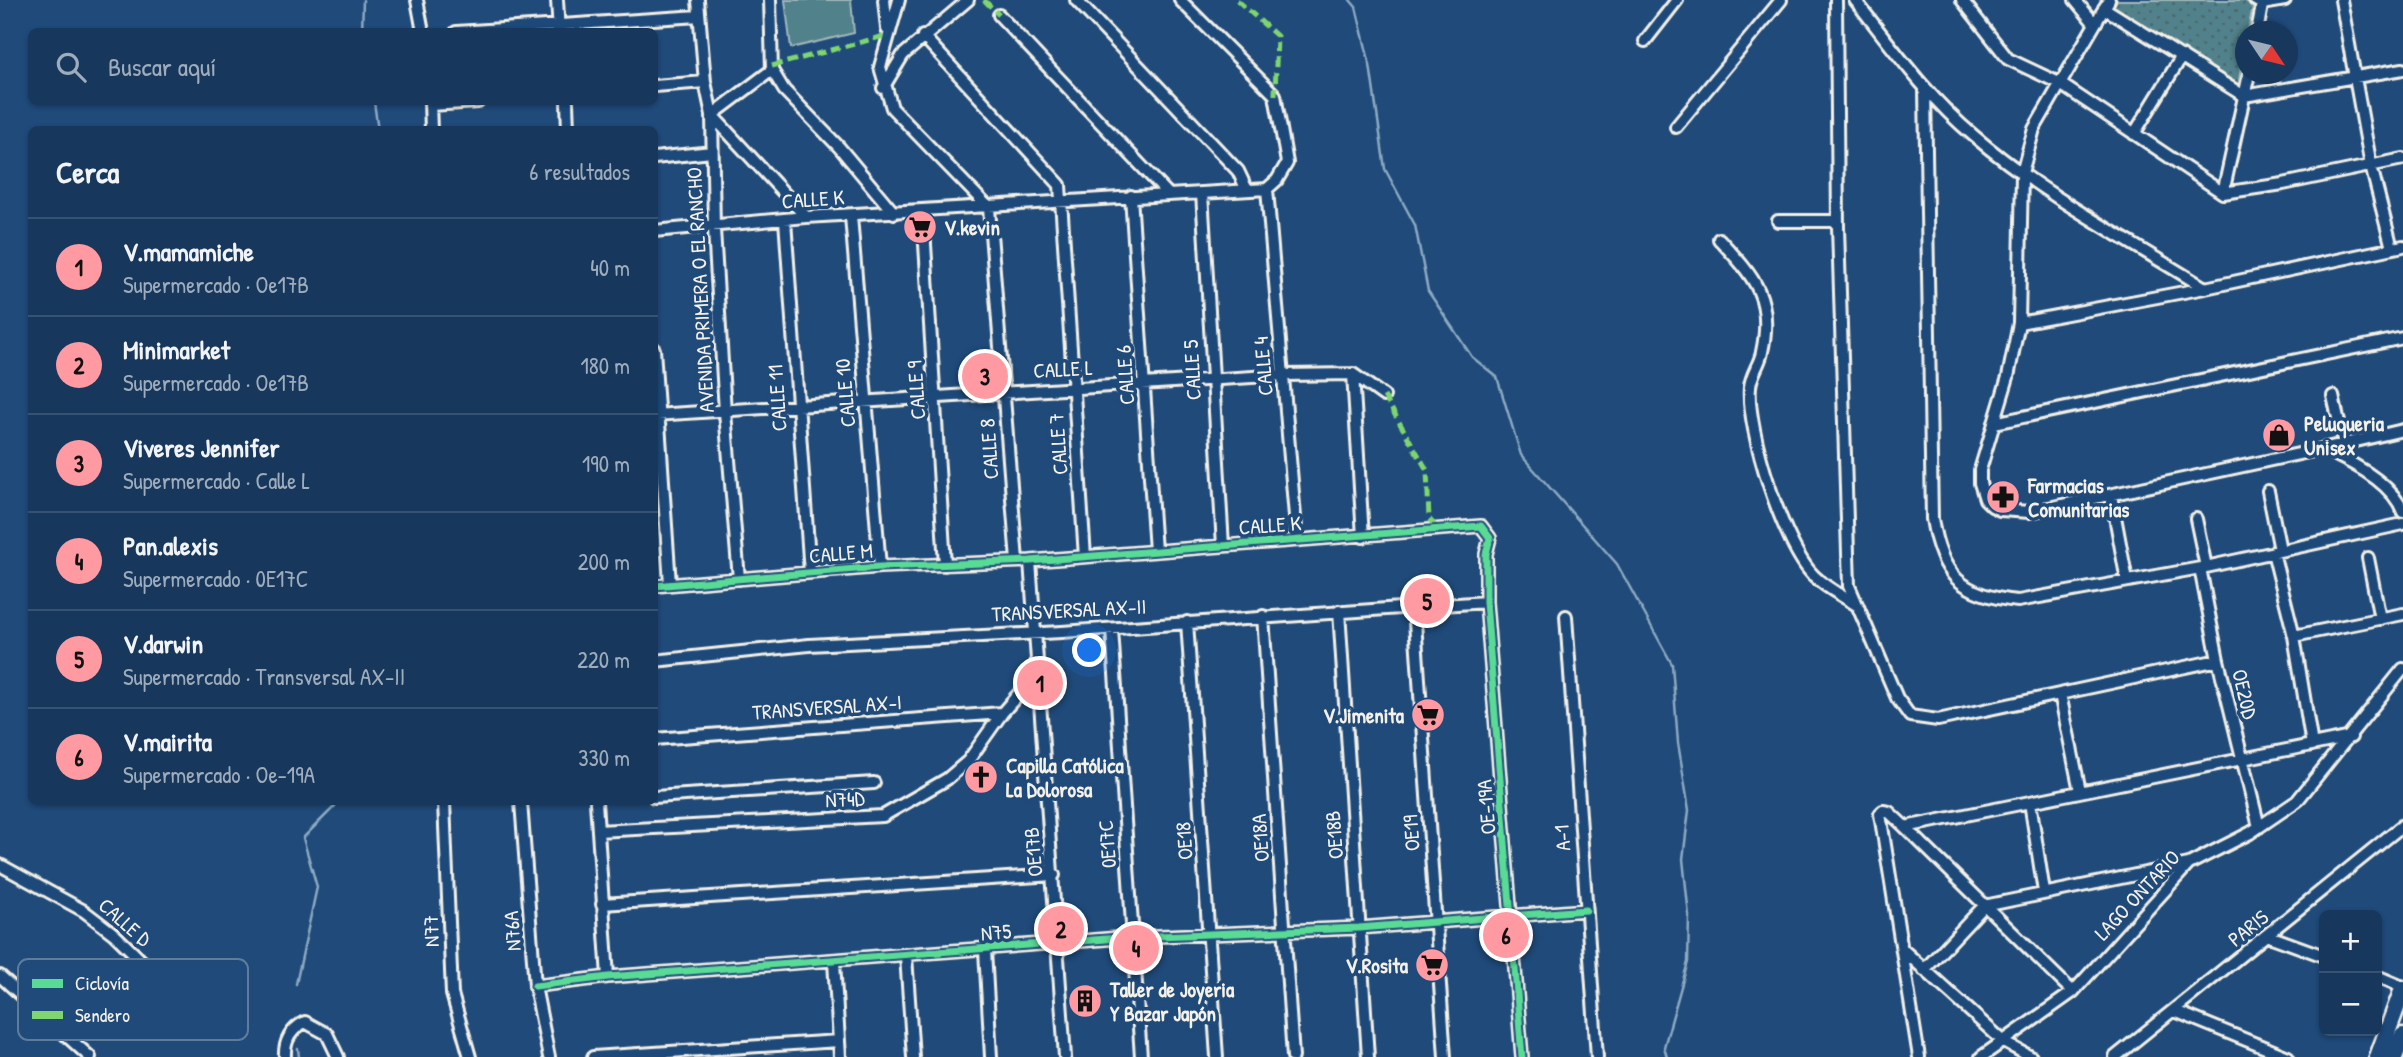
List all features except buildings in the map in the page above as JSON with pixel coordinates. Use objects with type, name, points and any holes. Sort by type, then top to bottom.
[{"type":"main road","points":[[2378,1057],[2403,988]]},
{"type":"main road","points":[[2394,1057],[2403,1036]]},
{"type":"street","points":[[417,0],[422,28]]},
{"type":"street","points":[[557,0],[559,28],[699,16]]},
{"type":"street","name":"AVENIDA PRIMERA O EL RANCHO","points":[[698,0],[705,82],[712,115],[714,227],[725,412],[739,579]]},
{"type":"street","points":[[770,0],[772,70],[784,90],[839,147],[894,213]]},
{"type":"street","points":[[884,0],[888,35]]},
{"type":"street","points":[[898,0],[880,67],[883,88],[892,108],[989,208]]},
{"type":"street","points":[[883,88],[903,55],[968,0]]},
{"type":"street","points":[[1076,0],[1238,171],[1247,190]]},
{"type":"street","points":[[1180,0],[1275,95],[1287,163],[1277,180],[1267,189]]},
{"type":"street","points":[[1645,41],[1677,0]]},
{"type":"street","points":[[1676,127],[1781,0]]},
{"type":"street","points":[[1836,0],[1838,220],[1849,586],[1897,698],[1910,716],[1938,720],[2218,660]]},
{"type":"street","points":[[1855,0],[1925,89],[1973,136],[2022,173],[2205,288]]},
{"type":"street","points":[[1962,0],[2008,59],[2059,83],[2223,192],[2283,184],[2403,159]]},
{"type":"street","points":[[2075,0],[2094,23]]},
{"type":"street","points":[[2258,21],[2260,1],[2285,0]]},
{"type":"street","points":[[2018,323],[2205,288],[2398,247],[2371,166],[2341,0]]},
{"type":"street","points":[[2403,69],[2244,96],[2107,4],[2034,130],[2022,173],[2018,323],[2008,377],[1980,470],[1981,491],[1992,506],[2000,510],[2030,512],[2403,430]]},
{"type":"street","points":[[999,15],[1168,194]]},
{"type":"street","name":"CALLE 7","points":[[923,37],[1060,185],[1085,557]]},
{"type":"street","points":[[885,48],[903,55]]},
{"type":"street","points":[[2134,134],[2182,56]]},
{"type":"street","points":[[772,70],[712,115],[806,217]]},
{"type":"street","points":[[658,86],[705,82]]},
{"type":"street","points":[[2223,192],[2247,84]]},
{"type":"street","points":[[1925,89],[1932,519],[1942,563],[1965,588],[1994,599],[2018,601],[2203,567],[2403,524]]},
{"type":"street","points":[[430,105],[431,126]]},
{"type":"street","points":[[567,105],[568,126]]},
{"type":"street","points":[[658,158],[712,152]]},
{"type":"street","name":"CALLE K","points":[[658,230],[806,217],[989,208],[1267,189]]},
{"type":"street","name":"CALLE 4","points":[[1267,189],[1297,540]]},
{"type":"street","name":"CALLE 5","points":[[1202,193],[1223,545]]},
{"type":"street","name":"CALLE 6","points":[[1131,197],[1155,551]]},
{"type":"street","name":"CALLE 8","points":[[989,208],[1017,561]]},
{"type":"street","name":"CALLE 9","points":[[923,212],[946,565]]},
{"type":"street","name":"CALLE 10","points":[[851,216],[880,567]]},
{"type":"street","name":"CALLE 11","points":[[785,220],[810,573]]},
{"type":"street","points":[[1778,221],[1838,220]]},
{"type":"street","points":[[1719,239],[1757,281],[1763,310],[1762,355],[1749,384],[1750,396],[1762,462],[1782,523],[1813,575],[1858,606]]},
{"type":"street","points":[[1994,424],[2403,338]]},
{"type":"street","name":"CALLE L","points":[[658,415],[1284,374],[1353,374]]},
{"type":"street","points":[[1353,374],[1384,396]]},
{"type":"street","points":[[1353,374],[1363,537]]},
{"type":"street","points":[[2333,396],[2344,444]]},
{"type":"street","points":[[658,428],[670,584]]},
{"type":"street","points":[[2322,449],[2372,478],[2392,494],[2403,512]]},
{"type":"street","points":[[2267,491],[2312,745]]},
{"type":"street","points":[[2111,495],[2127,581]]},
{"type":"street","name":"OE20D","points":[[2196,519],[2218,660],[2259,827]]},
{"type":"street","name":"CALLE K","points":[[1030,561],[1363,537],[1476,525],[1489,534],[1486,554]]},
{"type":"street","name":"OE-19A","points":[[1486,554],[1486,602],[1522,1057]]},
{"type":"street","points":[[2368,558],[2380,619]]},
{"type":"street","name":"CALLE M","points":[[658,586],[880,567],[1030,561]]},
{"type":"street","name":"OE17B","points":[[1030,561],[1065,1057]]},
{"type":"street","name":"TRANSVERSAL AX-II","points":[[658,661],[809,645],[1112,629],[1486,602]]},
{"type":"street","name":"OE19","points":[[1414,607],[1446,1057]]},
{"type":"street","name":"OE18B","points":[[1339,611],[1368,1057]]},
{"type":"street","points":[[2294,636],[2403,614]]},
{"type":"street","name":"A-1","points":[[1566,615],[1597,1057]]},
{"type":"street","name":"OE18A","points":[[1263,617],[1293,1057]]},
{"type":"street","name":"OE18","points":[[1187,622],[1217,1057]]},
{"type":"street","name":"0E17C","points":[[1112,629],[1141,1057]]},
{"type":"street","name":"LAGO ONTARIO","points":[[1981,1057],[2009,1045],[2073,992],[2189,864],[2259,827],[2297,801],[2403,669]]},
{"type":"street","name":"N74D","points":[[598,831],[883,816],[947,779],[968,761],[1002,713],[1036,674]]},
{"type":"street","points":[[2060,694],[2080,792]]},
{"type":"street","name":"TRANSVERSAL AX-I","points":[[658,739],[1002,713]]},
{"type":"street","points":[[1905,827],[2351,737]]},
{"type":"street","points":[[658,797],[874,783]]},
{"type":"street","points":[[2030,802],[2044,892]]},
{"type":"street","name":"N77","points":[[444,805],[453,994],[470,1057]]},
{"type":"street","name":"N76A","points":[[521,805],[535,986],[549,1057]]},
{"type":"street","points":[[596,805],[608,978]]},
{"type":"street","points":[[1919,1057],[1880,814],[1889,812],[2073,992]]},
{"type":"street","name":"PARIS","points":[[2115,1057],[2269,936],[2403,825]]},
{"type":"street","points":[[1924,970],[1984,906],[2189,864]]},
{"type":"street","name":"CALLE D","points":[[0,865],[84,911],[114,934],[140,959]]},
{"type":"street","points":[[602,904],[1054,874]]},
{"type":"street","name":"N75","points":[[535,986],[1133,937],[1286,928],[1359,928],[1586,910]]},
{"type":"street","points":[[2269,936],[2319,954]]},
{"type":"street","points":[[1902,949],[2009,1045],[2031,1057]]},
{"type":"street","points":[[985,950],[991,1057]]},
{"type":"street","points":[[906,956],[913,1057]]},
{"type":"street","points":[[834,962],[840,1057]]},
{"type":"street","points":[[0,976],[18,992]]},
{"type":"street","points":[[2382,978],[2403,988]]},
{"type":"street","points":[[2175,1011],[2288,1057]]},
{"type":"street","points":[[285,1057],[289,1035],[295,1027],[305,1022],[327,1034],[338,1057]]},
{"type":"street","points":[[71,1040],[90,1057]]},
{"type":"street","points":[[593,1057],[760,1052],[839,1041]]},
{"type":"green space","points":[[785,0],[851,0],[854,33],[791,48]]},
{"type":"green space","points":[[2117,0],[2244,0],[2253,6],[2250,21],[2235,21],[2235,84],[2239,84],[2238,88],[2112,7]]},
{"type":"waterway","points":[[362,28],[363,0]]},
{"type":"waterway","points":[[1350,0],[1356,7],[1370,65],[1385,169],[1415,225],[1428,291],[1472,357],[1497,377],[1521,455],[1617,564],[1672,664],[1678,743],[1689,810],[1683,859],[1689,916],[1688,962],[1664,1047],[1667,1057]]},
{"type":"waterway","points":[[374,105],[377,126]]},
{"type":"waterway","points":[[296,984],[317,887],[303,838],[335,805]]},
{"type":"waterway","points":[[298,1049],[299,1057]]},
{"type":"marked path","points":[[984,0],[999,15]]},
{"type":"marked path","points":[[1237,0],[1277,36],[1275,95]]},
{"type":"marked path","points":[[772,66],[888,35]]},
{"type":"marked path","points":[[1384,396],[1427,470],[1429,519],[1438,529]]},
{"type":"cycle path","points":[[658,586],[880,567],[1030,561],[1481,526],[1490,538],[1486,554],[1486,602],[1522,1057]]},
{"type":"cycle path","points":[[535,986],[608,977],[1133,937],[1359,928],[1586,910]]},
{"type":"place","name":"V.kevin","points":[[920,227]]},
{"type":"place","name":"Viveres Jennifer","points":[[985,376]]},
{"type":"place","name":"Peluqueria Unisex","points":[[2279,435]]},
{"type":"place","name":"Farmacias Comunitarias","points":[[2003,497]]},
{"type":"place","name":"V.darwin","points":[[1427,601]]},
{"type":"place","name":"V.mamamiche","points":[[1040,683]]},
{"type":"place","name":"V.Jimenita","points":[[1428,715]]},
{"type":"place","name":"Capilla Católica La Dolorosa","points":[[981,777]]},
{"type":"place","name":"Minimarket","points":[[1061,929]]},
{"type":"place","name":"V.mairita","points":[[1506,935]]},
{"type":"place","name":"Pan.alexis","points":[[1136,948]]},
{"type":"place","name":"V.Rosita","points":[[1432,965]]},
{"type":"place","name":"Taller de Joyeria Y Bazar Japón","points":[[1085,1001]]}]
